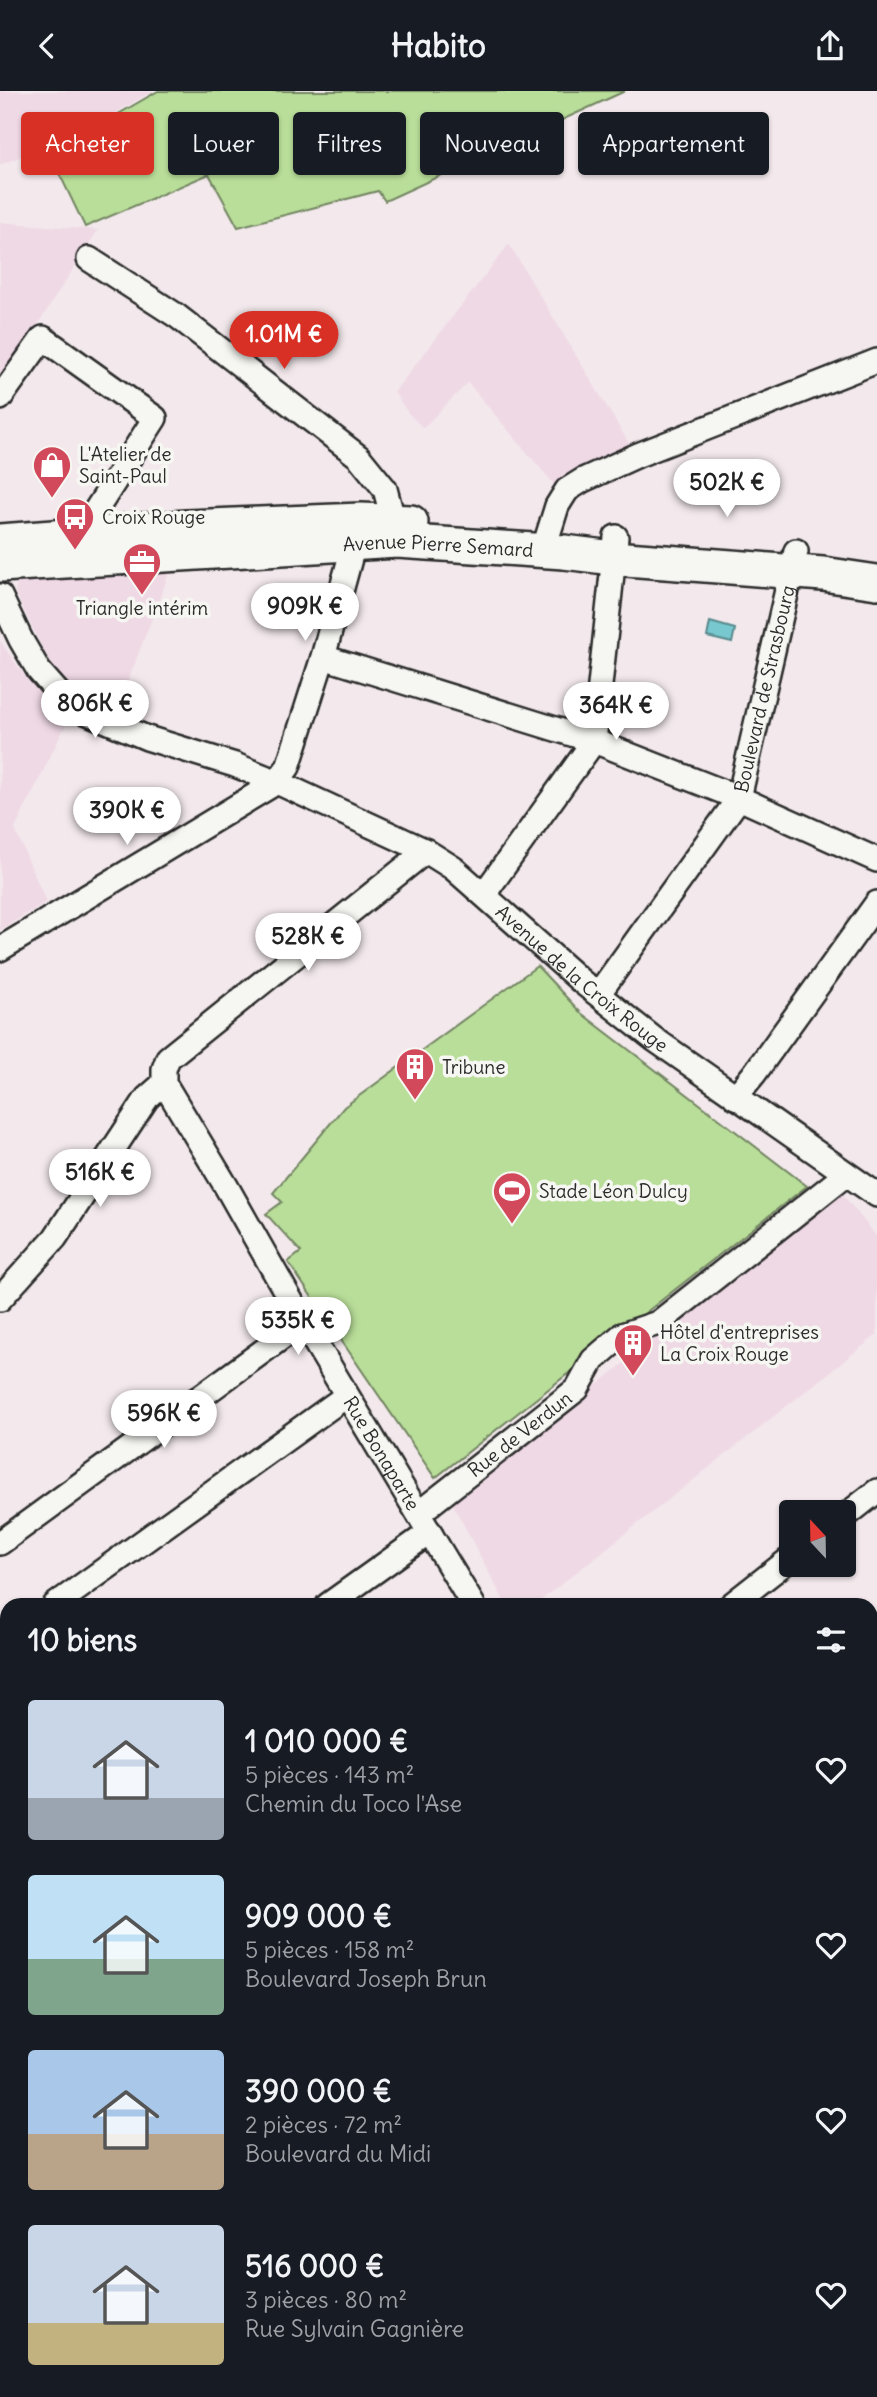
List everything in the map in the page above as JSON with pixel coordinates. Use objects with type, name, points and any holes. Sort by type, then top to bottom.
[{"type":"main road","name":"Avenue Pierre Semard","points":[[0,541],[186,527],[396,531],[794,561],[877,559]]},
{"type":"main road","name":"Avenue Pierre Semard","points":[[0,565],[357,532]]},
{"type":"main road","name":"Avenue Pierre Semard","points":[[794,561],[877,582]]},
{"type":"street","points":[[89,258],[177,316],[359,457],[386,489],[396,531]]},
{"type":"street","points":[[0,398],[43,338],[155,418],[80,535]]},
{"type":"street","points":[[546,541],[557,506],[567,489],[583,480],[638,455],[877,361]]},
{"type":"street","points":[[0,949],[276,782],[288,767],[323,657],[357,532]]},
{"type":"street","points":[[484,894],[594,741],[615,547]]},
{"type":"street","name":"Boulevard de Strasbourg","points":[[598,993],[739,798],[794,561]]},
{"type":"street","name":"Avenue de la Croix Rouge","points":[[0,596],[20,640],[39,671],[69,705],[147,738],[235,765],[426,851],[453,868],[582,982],[654,1039],[877,1195]]},
{"type":"street","points":[[323,657],[594,741],[739,798],[877,860]]},
{"type":"street","points":[[0,1299],[55,1238],[147,1098],[164,1083],[164,1069],[168,1058],[426,851]]},
{"type":"street","points":[[735,1097],[877,903]]},
{"type":"street","name":"Rue Bonaparte","points":[[164,1083],[346,1396],[469,1598]]},
{"type":"street","name":"Rue de Verdun","points":[[336,1598],[577,1389],[593,1360],[621,1335],[658,1323],[845,1175]]},
{"type":"street","points":[[0,1543],[303,1322]]},
{"type":"street","points":[[65,1598],[346,1396]]},
{"type":"street","points":[[856,1508],[877,1491]]},
{"type":"street","points":[[740,1598],[779,1567]]},
{"type":"shaded area","points":[[0,91],[153,91],[117,112],[21,112],[21,156],[0,165]]},
{"type":"shaded area","points":[[0,222],[98,230],[0,384]]},
{"type":"shaded area","points":[[509,244],[633,450],[557,488],[468,383],[423,428],[408,413],[394,392]]},
{"type":"shaded area","points":[[172,566],[117,710],[68,686],[46,656],[15,592],[20,572]]},
{"type":"shaded area","points":[[0,641],[24,675],[68,720],[15,829],[46,902],[0,930]]},
{"type":"shaded area","name":"Hôtel d'entreprises La Croix Rouge","points":[[840,1191],[877,1237],[877,1335],[544,1598],[502,1598],[451,1501]]},
{"type":"green space","points":[[158,91],[625,91],[564,119],[564,112],[420,112],[420,175],[442,175],[385,201],[378,191],[238,227],[210,175],[279,175],[279,112],[168,112],[168,175],[207,175],[85,227],[60,175],[154,175],[154,112],[122,112]]},
{"type":"green space","name":"Stade Léon Dulcy","points":[[537,966],[581,1013],[807,1186],[435,1478],[288,1262],[301,1252],[266,1214],[282,1202],[273,1193],[344,1107]]},
{"type":"water","points":[[710,622],[735,629],[732,643],[707,637]]},
{"type":"place","name":"L'Atelier de Saint-Paul","points":[[52,499]]},
{"type":"place","name":"Croix Rouge","points":[[75,551]]},
{"type":"place","name":"Triangle intérim","points":[[142,596]]},
{"type":"place","name":"Tribune","points":[[415,1101]]},
{"type":"place","name":"Stade Léon Dulcy","points":[[512,1225]]},
{"type":"place","name":"Hôtel d'entreprises La Croix Rouge","points":[[633,1377]]}]
